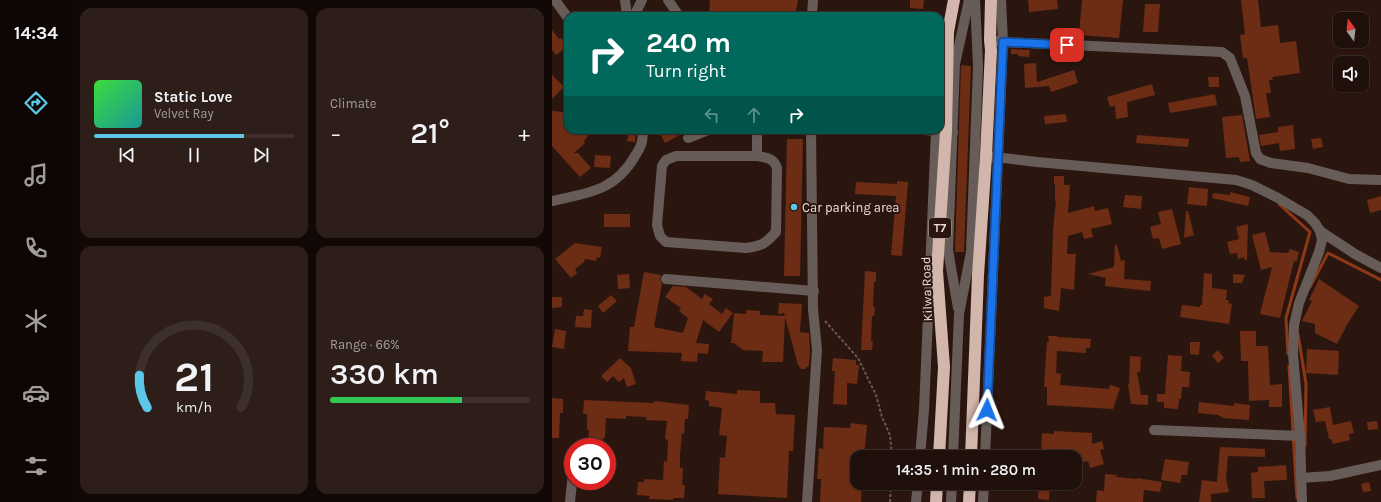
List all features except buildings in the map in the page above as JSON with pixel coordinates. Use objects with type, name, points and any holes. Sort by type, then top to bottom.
[{"type":"highway","name":"Kilwa Road","points":[[939,450],[944,367],[937,272],[945,132],[948,32],[954,0]]},
{"type":"highway","points":[[971,450],[978,275],[992,157],[990,40],[991,0]]},
{"type":"highway","points":[[936,502],[937,490]]},
{"type":"highway","points":[[969,502],[970,490]]},
{"type":"street","points":[[555,0],[564,12]]},
{"type":"street","points":[[625,0],[626,12]]},
{"type":"street","points":[[636,12],[642,0]]},
{"type":"street","points":[[668,0],[676,12]]},
{"type":"street","points":[[812,12],[813,0]]},
{"type":"street","points":[[921,450],[945,132],[955,64],[969,0]]},
{"type":"street","points":[[953,450],[959,314],[971,252],[978,66],[975,0]]},
{"type":"street","points":[[985,450],[992,157],[1003,42],[1001,0]]},
{"type":"street","points":[[990,40],[1003,42],[1222,52],[1230,58],[1245,96],[1256,153],[1260,159],[1271,163],[1308,168],[1349,179],[1381,180]]},
{"type":"street","points":[[945,132],[948,250],[959,314]]},
{"type":"street","points":[[552,201],[592,192],[614,182],[630,166],[644,138],[643,134]]},
{"type":"street","points":[[688,138],[698,134]]},
{"type":"street","points":[[757,134],[757,156]]},
{"type":"street","points":[[807,502],[817,350],[813,309],[811,134]]},
{"type":"street","points":[[676,156],[757,156],[771,159],[775,162],[777,168],[776,232],[768,241],[759,246],[746,248],[666,242],[660,236],[658,225],[662,166],[666,160],[676,156]]},
{"type":"street","points":[[992,157],[1236,180],[1252,185],[1284,201],[1306,215],[1315,223],[1320,231],[1322,240],[1319,252],[1299,303],[1294,325],[1294,360],[1300,436],[1302,502]]},
{"type":"street","points":[[1320,231],[1355,254],[1381,268]]},
{"type":"street","points":[[666,279],[814,291]]},
{"type":"street","points":[[1154,430],[1300,436]]},
{"type":"street","points":[[1302,478],[1330,476],[1381,465]]},
{"type":"street","points":[[570,502],[571,490]]},
{"type":"street","points":[[916,502],[917,490]]},
{"type":"street","points":[[951,502],[952,490]]},
{"type":"street","points":[[983,502],[984,490]]},
{"type":"path","points":[[813,309],[858,358],[876,395],[882,417],[890,435],[891,450]]},
{"type":"path","points":[[890,502],[891,490]]},
{"type":"waterway","points":[[1279,204],[1310,232],[1286,318],[1288,354]]},
{"type":"waterway","points":[[1310,287],[1328,253],[1381,280]]},
{"type":"waterway","points":[[1298,334],[1306,384],[1305,446]]},
{"type":"waterway","points":[[1289,366],[1297,498]]},
{"type":"place","name":"Car parking area","points":[[794,207]]},
{"type":"route","points":[[987,410],[1003,42],[1067,45]]}]
